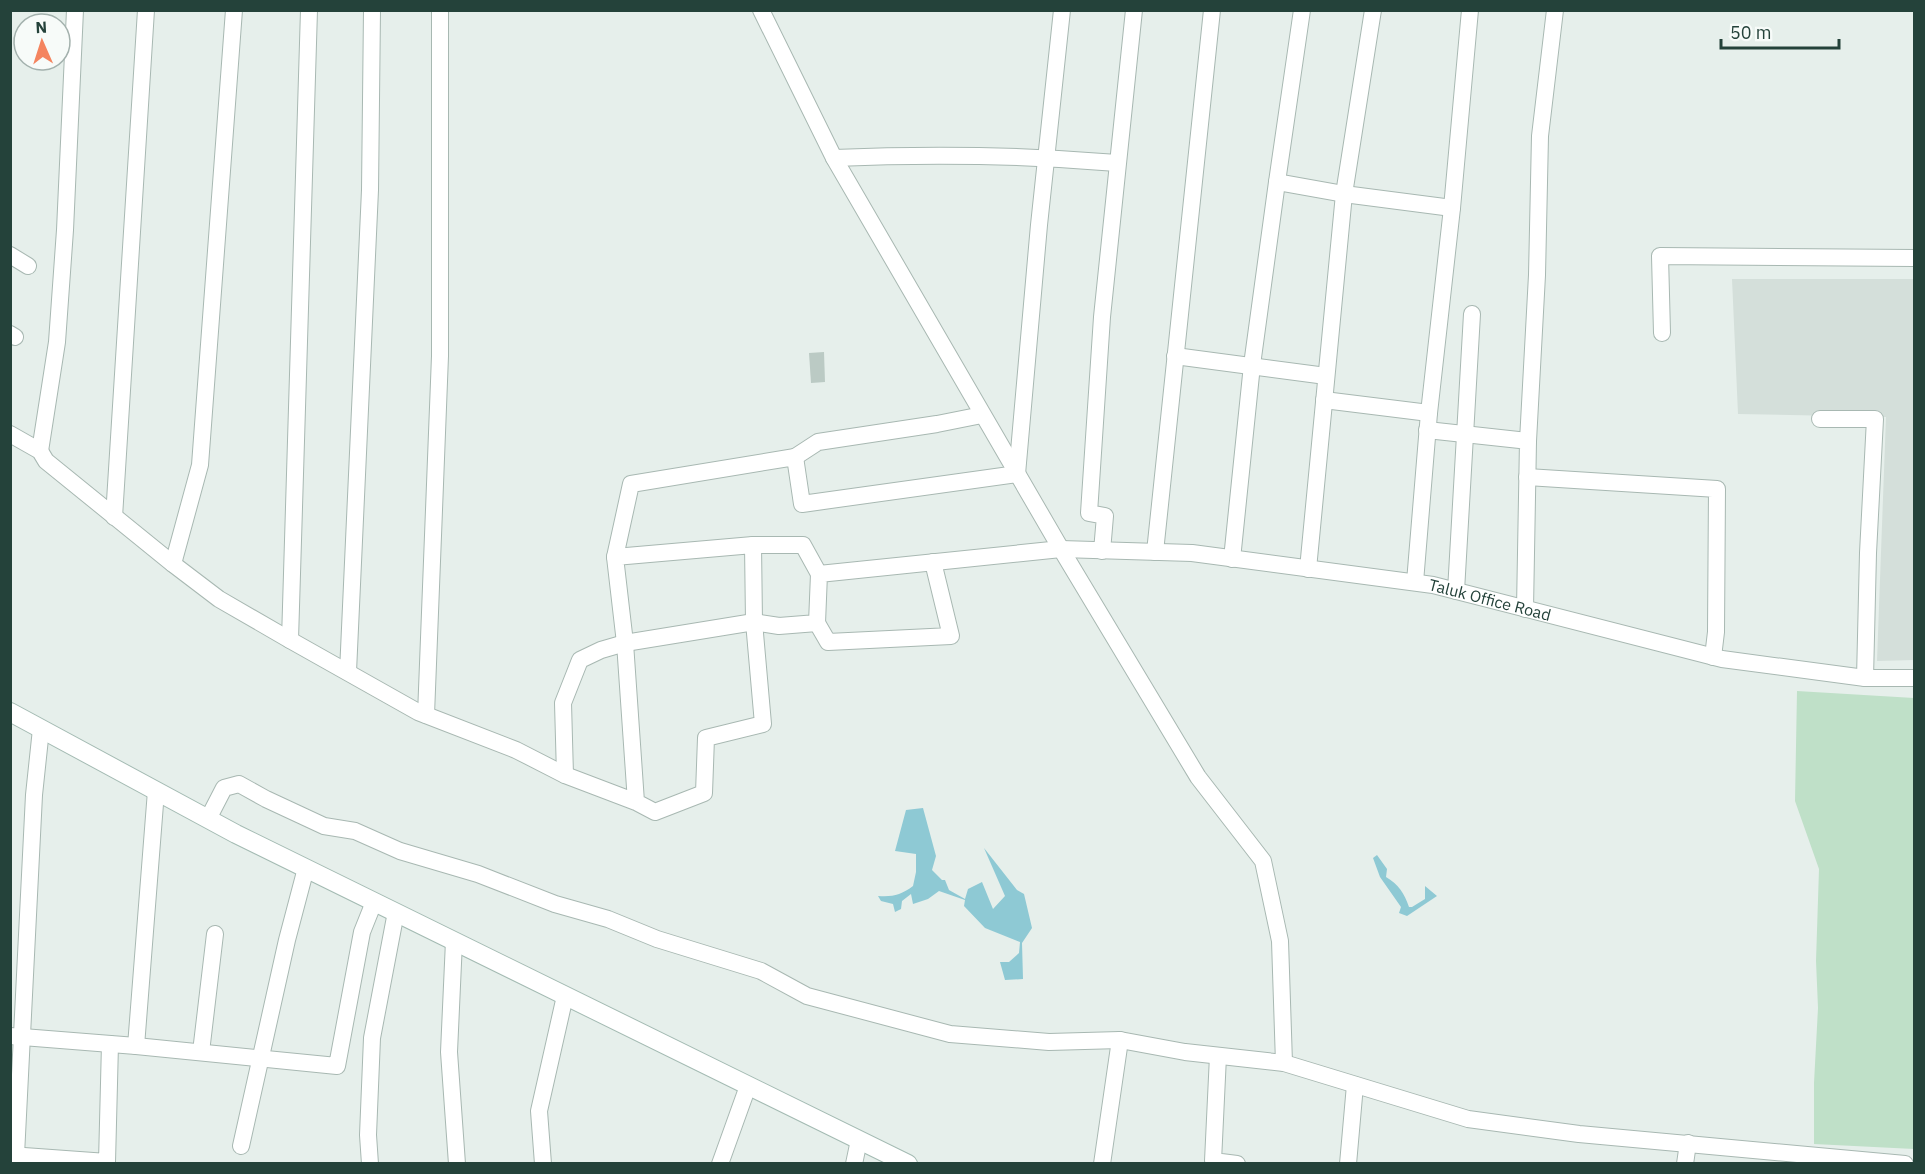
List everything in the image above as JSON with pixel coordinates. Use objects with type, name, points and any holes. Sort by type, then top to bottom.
[{"type":"main road","points":[[10,712],[208,819],[907,1163]]},
{"type":"street","points":[[40,451],[59,320],[75,10]]},
{"type":"street","points":[[114,517],[146,10]]},
{"type":"street","points":[[173,564],[200,465],[234,10]]},
{"type":"street","points":[[290,640],[309,10]]},
{"type":"street","points":[[348,672],[370,190],[372,10]]},
{"type":"street","points":[[426,715],[440,356],[440,10]]},
{"type":"street","points":[[761,10],[834,158],[1061,549],[1198,777],[1263,861],[1280,942],[1284,1063]]},
{"type":"street","points":[[1017,474],[1062,10]]},
{"type":"street","points":[[1102,551],[1105,516],[1089,513],[1102,316],[1134,10]]},
{"type":"street","points":[[1155,552],[1212,10]]},
{"type":"street","points":[[1232,559],[1252,365],[1302,10]]},
{"type":"street","points":[[1308,569],[1344,194],[1372,10]]},
{"type":"street","points":[[1415,582],[1427,430],[1452,208],[1470,10]]},
{"type":"street","points":[[1525,609],[1528,441],[1537,275],[1540,136],[1555,10]]},
{"type":"street","points":[[834,158],[893,155],[1046,157],[1117,163]]},
{"type":"street","points":[[1276,182],[1344,194],[1452,208]]},
{"type":"street","points":[[10,255],[28,266]]},
{"type":"street","points":[[1662,333],[1660,256],[1914,258]]},
{"type":"street","points":[[1456,591],[1472,314]]},
{"type":"street","points":[[1175,356],[1326,376]]},
{"type":"street","points":[[1324,400],[1429,413]]},
{"type":"street","points":[[636,802],[625,643],[615,557],[631,484],[795,457],[818,442],[982,415]]},
{"type":"street","points":[[1820,419],[1875,419],[1868,553],[1865,678]]},
{"type":"street","points":[[1427,430],[1528,441]]},
{"type":"street","points":[[10,434],[40,451],[46,461],[219,599],[426,715],[516,750],[565,776],[636,802],[655,812],[704,793],[706,738],[764,724],[754,622],[753,545]]},
{"type":"street","points":[[795,457],[802,504],[1017,474]]},
{"type":"street","points":[[1527,477],[1717,489],[1716,632],[1713,657]]},
{"type":"street","points":[[615,557],[753,545],[803,545],[819,574],[817,623],[828,642],[951,636],[933,562]]},
{"type":"street","name":"Taluk Office Road","points":[[819,574],[1061,549],[1192,553],[1415,582],[1713,657],[1865,678],[1914,678]]},
{"type":"street","points":[[565,776],[562,703],[580,660],[601,650],[625,643],[754,622],[779,626],[817,623]]},
{"type":"street","points":[[41,729],[16,1036],[13,1155],[107,1162],[110,1044]]},
{"type":"street","points":[[208,819],[224,788],[239,784],[324,825],[355,831],[400,851],[478,874],[555,904],[608,919],[657,939],[761,970],[807,996],[950,1035],[1049,1042],[1120,1040],[1185,1052],[1284,1063],[1468,1119],[1579,1134],[1905,1164]]},
{"type":"street","points":[[136,1046],[156,790]]},
{"type":"street","points":[[241,1146],[286,940],[306,868]]},
{"type":"street","points":[[16,1036],[337,1066],[362,932],[374,902]]},
{"type":"street","points":[[370,1164],[368,1135],[372,1038],[396,912]]},
{"type":"street","points":[[201,1052],[216,934]]},
{"type":"street","points":[[454,941],[449,1052],[457,1164]]},
{"type":"street","points":[[543,1164],[539,1111],[565,996]]},
{"type":"street","points":[[1102,1164],[1120,1040]]},
{"type":"street","points":[[1218,1056],[1214,1161],[1237,1164]]},
{"type":"street","points":[[1348,1164],[1355,1085]]},
{"type":"street","points":[[720,1164],[748,1086]]},
{"type":"street","points":[[854,1164],[859,1140]]},
{"type":"street","points":[[1685,1164],[1688,1143]]},
{"type":"shaded area","points":[[1732,279],[1914,279],[1914,660],[1877,661],[1886,417],[1738,414]]},
{"type":"green space","points":[[1797,691],[1914,698],[1914,1149],[1814,1144],[1819,869],[1795,801]]},
{"type":"water","points":[[923,808],[936,856],[932,870],[942,880],[945,880],[949,890],[965,899],[968,889],[982,882],[993,909],[1005,896],[984,848],[1017,890],[1024,894],[1032,928],[1022,943],[1023,979],[1005,980],[1000,962],[1009,962],[1019,953],[1020,942],[985,928],[964,906],[965,900],[939,891],[928,899],[913,904],[911,894],[902,901],[901,909],[895,912],[893,904],[881,901],[878,896],[897,895],[913,886],[916,854],[895,851],[906,810]]},
{"type":"water","points":[[1377,855],[1387,869],[1386,877],[1400,890],[1409,907],[1425,899],[1425,886],[1437,896],[1407,916],[1399,913],[1401,907],[1380,877],[1373,858]]},
{"type":"building","points":[[824,352],[825,382],[811,383],[809,353]]}]
